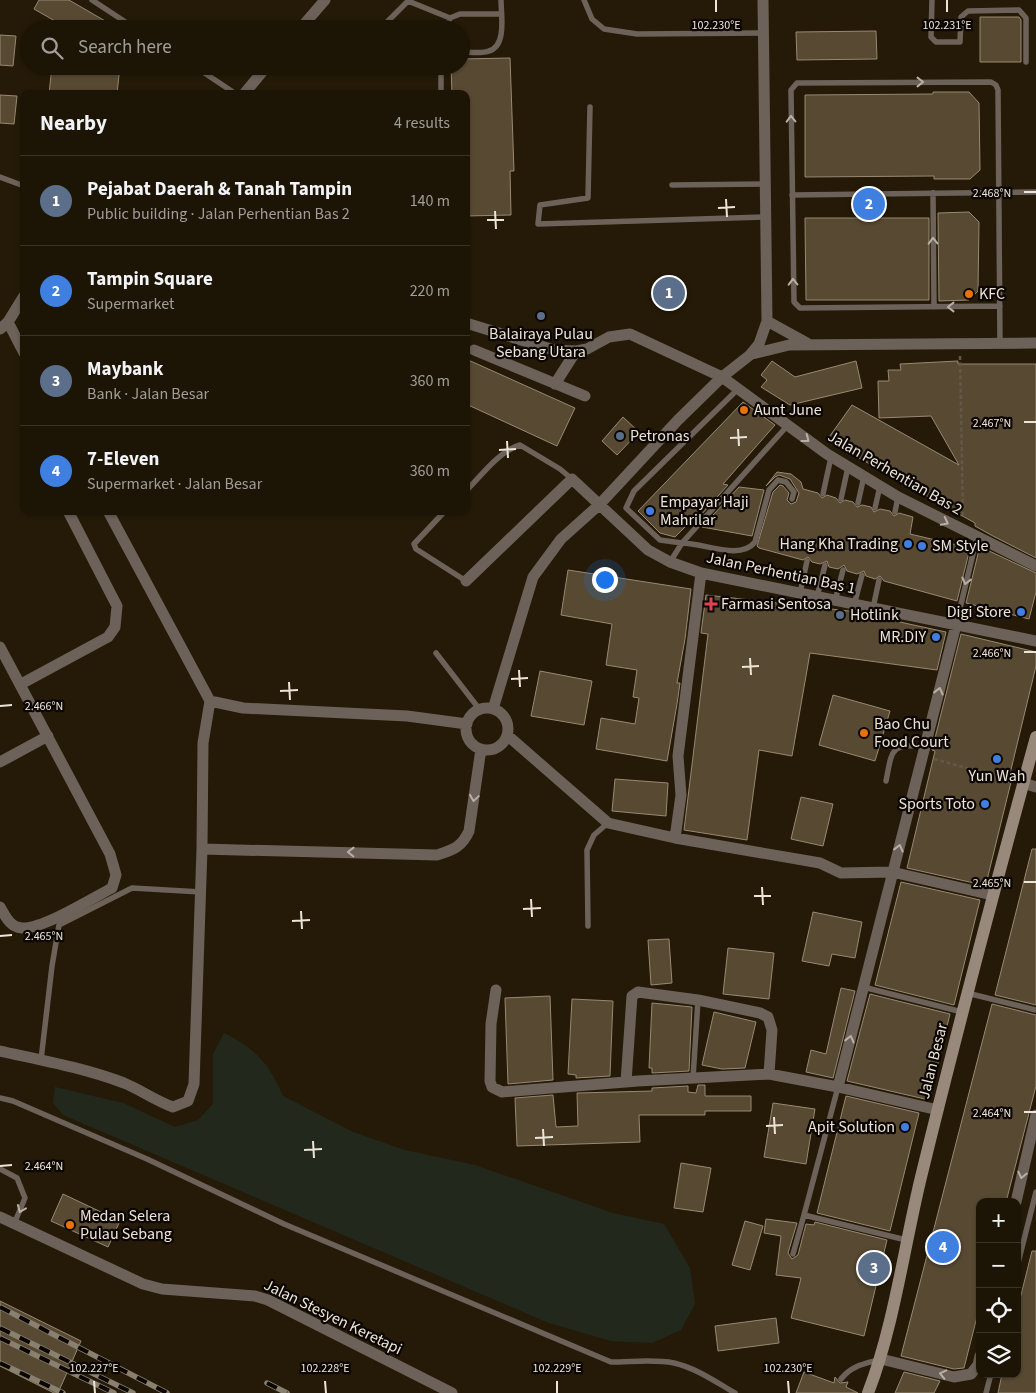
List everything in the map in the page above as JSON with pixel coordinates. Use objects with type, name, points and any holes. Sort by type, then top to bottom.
[{"type":"street","points":[[308,20],[325,0]]},
{"type":"street","points":[[493,709],[533,577],[561,539],[599,505],[678,420],[722,377],[750,355],[760,344],[767,322],[763,0]]},
{"type":"street","points":[[247,90],[260,75]]},
{"type":"street","points":[[20,302],[4,326],[20,347]]},
{"type":"street","points":[[767,322],[813,346]]},
{"type":"street","points":[[470,324],[554,350],[576,351],[555,384]]},
{"type":"street","name":"Jalan Perhentian Bas 2","points":[[576,351],[587,349],[608,337],[630,334],[722,377],[831,457],[898,497],[1036,566]]},
{"type":"street","points":[[750,355],[778,346],[1036,343]]},
{"type":"street","points":[[474,350],[584,396]]},
{"type":"street","points":[[466,581],[572,479]]},
{"type":"street","name":"Jalan Perhentian Bas 1","points":[[572,479],[648,550],[670,562],[701,573],[854,605],[1034,639]]},
{"type":"street","points":[[21,684],[108,637],[115,628],[117,606],[70,515]]},
{"type":"street","points":[[0,1051],[42,1060],[125,1084],[173,1107],[188,1101],[194,1084],[201,892],[202,743],[210,701],[110,515]]},
{"type":"street","points":[[674,838],[681,795],[678,756],[701,573]]},
{"type":"street","points":[[838,1087],[956,625]]},
{"type":"street","points":[[0,647],[110,854],[116,875],[112,888],[39,926],[20,928],[8,922],[0,907]]},
{"type":"street","points":[[210,701],[243,708],[407,716],[467,724]]},
{"type":"street","points":[[493,709],[504,717],[508,729],[507,735],[504,741],[494,749],[475,747],[467,736],[467,724],[474,713],[480,710],[493,709]]},
{"type":"street","points":[[507,735],[608,823],[674,838],[820,863],[841,872],[892,872],[992,895]]},
{"type":"street","points":[[0,762],[48,736]]},
{"type":"street","name":"Jalan Besar","points":[[868,1393],[881,1359],[906,1240],[966,993],[1036,737]]},
{"type":"street","points":[[202,849],[437,855],[456,849],[465,840],[469,831],[481,749]]},
{"type":"street","points":[[1023,783],[1036,787]]},
{"type":"street","points":[[496,990],[491,1024],[490,1081],[492,1087],[502,1092],[626,1082],[769,1074],[838,1087],[938,1110]]},
{"type":"street","points":[[626,1082],[632,996],[638,992],[698,1000],[760,1013],[768,1017],[772,1030],[769,1074]]},
{"type":"street","points":[[1017,1198],[1036,1115]]},
{"type":"street","name":"Jalan Stesyen Keretapi","points":[[0,1217],[143,1284],[162,1289],[255,1296],[268,1300],[452,1393]]},
{"type":"street","points":[[881,1359],[954,1376],[971,1374],[976,1368]]},
{"type":"lane","points":[[92,0],[122,20]]},
{"type":"lane","points":[[470,52],[489,52],[497,46],[501,38],[501,0]]},
{"type":"lane","points":[[584,0],[592,18],[604,29],[637,34],[763,32]]},
{"type":"lane","points":[[932,0],[930,6],[931,37],[936,42],[960,42],[961,17],[968,10],[1019,10],[1026,18],[1026,62]]},
{"type":"lane","points":[[389,20],[408,1],[450,18],[460,14],[501,14]]},
{"type":"lane","points":[[208,75],[230,90]]},
{"type":"lane","points":[[441,75],[441,90]]},
{"type":"lane","points":[[1000,306],[800,308],[796,306],[794,302],[791,90],[797,82],[991,82],[996,85],[998,90],[1000,306],[1000,344]]},
{"type":"lane","points":[[590,107],[588,198],[540,204],[538,224],[765,217]]},
{"type":"lane","points":[[0,177],[20,184]]},
{"type":"lane","points":[[672,186],[765,184]]},
{"type":"lane","points":[[792,195],[1036,192]]},
{"type":"lane","points":[[933,193],[934,307]]},
{"type":"lane","points":[[738,389],[634,490],[626,508],[660,540],[738,552],[750,549],[755,542],[769,490],[778,480],[786,482],[794,492],[792,499]]},
{"type":"lane","points":[[670,562],[682,543],[788,424]]},
{"type":"lane","points":[[470,486],[502,455],[520,445],[560,469],[572,479]]},
{"type":"lane","points":[[823,494],[831,457]]},
{"type":"lane","points":[[841,499],[848,467]]},
{"type":"lane","points":[[858,504],[864,476]]},
{"type":"lane","points":[[875,508],[880,486]]},
{"type":"lane","points":[[895,512],[898,497]]},
{"type":"lane","points":[[441,515],[414,544],[416,549],[466,581]]},
{"type":"lane","points":[[956,625],[977,537]]},
{"type":"lane","points":[[800,594],[807,561]]},
{"type":"lane","points":[[817,597],[825,565]]},
{"type":"lane","points":[[835,601],[843,570]]},
{"type":"lane","points":[[854,605],[862,575]]},
{"type":"lane","points":[[872,608],[879,580]]},
{"type":"lane","points":[[436,652],[480,710]]},
{"type":"lane","points":[[886,781],[892,751],[896,747],[906,744],[924,751]]},
{"type":"lane","points":[[588,926],[587,850],[594,835],[608,823]]},
{"type":"lane","points":[[42,1060],[52,966],[59,926],[132,888],[201,892]]},
{"type":"lane","points":[[863,987],[962,1012]]},
{"type":"lane","points":[[966,993],[1036,1010]]},
{"type":"lane","points":[[693,1078],[698,1000]]},
{"type":"lane","points":[[793,1254],[838,1087]]},
{"type":"lane","points":[[0,1098],[13,1101],[147,1159],[284,1224],[611,1362],[652,1361],[675,1364],[704,1375],[735,1393]]},
{"type":"lane","points":[[0,1169],[17,1178],[25,1198],[14,1224]]},
{"type":"lane","points":[[1021,1252],[1036,1192]]},
{"type":"lane","points":[[804,1215],[906,1240]]},
{"type":"lane","points":[[842,1379],[854,1367],[881,1359]]},
{"type":"lane","points":[[986,1393],[990,1378]]},
{"type":"path","points":[[960,344],[963,531]]},
{"type":"path","points":[[924,751],[1023,783]]},
{"type":"green space","points":[[224,1033],[245,1045],[260,1058],[267,1066],[283,1096],[353,1132],[405,1150],[475,1165],[613,1213],[664,1224],[690,1268],[695,1304],[681,1330],[652,1343],[611,1341],[549,1323],[63,1115],[53,1103],[55,1087],[123,1103],[175,1127],[198,1120],[213,1104],[213,1054]]},
{"type":"building","points":[[39,0],[69,0],[103,20],[53,20],[34,9]]},
{"type":"building","points":[[980,17],[1019,17],[1021,20],[1021,62],[980,62]]},
{"type":"building","points":[[876,31],[877,59],[797,60],[796,32]]},
{"type":"building","points":[[0,35],[16,36],[13,66],[0,65]]},
{"type":"building","points":[[510,58],[514,171],[510,171],[511,215],[470,216],[470,90],[452,90],[451,75],[470,75],[470,59]]},
{"type":"building","points":[[51,75],[119,75],[117,90],[49,90]]},
{"type":"building","points":[[933,92],[969,92],[979,103],[980,170],[970,179],[934,179],[934,176],[805,177],[805,95],[933,94]]},
{"type":"building","points":[[0,95],[17,96],[14,124],[0,123]]},
{"type":"building","points":[[969,212],[979,222],[978,291],[969,300],[939,301],[938,213]]},
{"type":"building","points":[[805,218],[929,218],[929,300],[806,300]]},
{"type":"building","points":[[470,361],[575,408],[557,446],[470,406]]},
{"type":"building","points":[[772,361],[795,377],[856,361],[862,388],[790,405],[761,387],[767,380],[761,375]]},
{"type":"building","points":[[958,361],[958,364],[1036,364],[1036,558],[975,526],[975,523],[827,440],[852,405],[959,465],[931,416],[879,418],[878,381],[889,381],[888,370],[901,370],[900,364]]},
{"type":"building","points":[[743,402],[775,425],[723,484],[728,485],[691,526],[687,525],[675,537],[660,533],[638,511]]},
{"type":"building","name":"Petronas","points":[[623,417],[639,432],[617,455],[602,441]]},
{"type":"building","points":[[777,472],[791,474],[801,482],[803,489],[818,493],[822,498],[827,495],[836,498],[840,503],[845,500],[853,502],[857,507],[862,505],[871,507],[874,512],[880,509],[890,511],[894,516],[899,513],[913,517],[910,534],[970,548],[957,601],[884,581],[880,576],[875,579],[866,576],[864,571],[857,574],[847,571],[844,565],[838,569],[829,567],[827,561],[820,564],[812,562],[808,557],[803,560],[759,548],[757,546],[773,492],[780,485],[783,486],[789,493],[787,500],[791,504],[796,502],[799,493],[790,479],[779,475],[766,486]]},
{"type":"building","points":[[739,487],[764,490],[752,536],[702,527]]},
{"type":"building","points":[[979,550],[986,552],[987,550],[1036,573],[1036,592],[1029,619],[966,603]]},
{"type":"building","points":[[568,570],[691,589],[677,683],[680,683],[667,761],[596,749],[601,718],[635,724],[639,698],[633,697],[637,670],[606,665],[612,624],[561,615]]},
{"type":"building","points":[[706,595],[849,611],[946,632],[937,670],[810,653],[792,756],[759,750],[747,840],[684,830],[708,634],[701,633]]},
{"type":"building","points":[[961,634],[1036,652],[1036,666],[1008,782],[1011,782],[986,884],[983,885],[907,868],[935,751],[932,750]]},
{"type":"building","points":[[540,671],[592,681],[584,725],[531,716]]},
{"type":"building","points":[[833,695],[890,711],[875,761],[819,745]]},
{"type":"building","points":[[615,779],[668,783],[666,816],[612,811]]},
{"type":"building","points":[[801,797],[833,804],[823,846],[791,839]]},
{"type":"building","points":[[1032,849],[1036,849],[1036,1005],[995,995]]},
{"type":"building","points":[[901,882],[980,900],[954,1005],[875,985]]},
{"type":"building","points":[[813,912],[862,922],[855,958],[832,954],[829,966],[802,961]]},
{"type":"building","points":[[669,939],[672,983],[651,985],[648,940]]},
{"type":"building","points":[[728,948],[774,953],[769,999],[723,994]]},
{"type":"building","points":[[841,988],[855,991],[833,1078],[806,1072],[811,1050],[826,1054]]},
{"type":"building","points":[[870,994],[950,1014],[929,1100],[847,1081]]},
{"type":"building","points":[[550,996],[553,1080],[508,1084],[505,998]]},
{"type":"building","points":[[572,999],[613,1001],[610,1076],[576,1078],[576,1075],[568,1074]]},
{"type":"building","points":[[652,1003],[692,1007],[689,1071],[652,1073],[652,1068],[649,1068]]},
{"type":"building","points":[[992,1004],[1036,1015],[1036,1086],[1007,1198],[976,1198],[976,1321],[964,1368],[954,1369],[901,1356]]},
{"type":"building","points":[[714,1012],[756,1022],[745,1068],[722,1069],[702,1065]]},
{"type":"building","points":[[698,1085],[705,1085],[705,1096],[751,1096],[751,1111],[705,1111],[705,1115],[639,1115],[640,1142],[517,1146],[515,1098],[553,1095],[556,1127],[578,1126],[577,1093],[652,1091],[652,1088],[688,1086],[688,1092],[696,1093]]},
{"type":"building","points":[[846,1096],[919,1113],[890,1231],[817,1213]]},
{"type":"building","points":[[773,1103],[815,1109],[806,1164],[764,1157]]},
{"type":"building","points":[[681,1163],[711,1168],[703,1212],[674,1208]]},
{"type":"building","points":[[63,1194],[120,1221],[108,1247],[51,1221]]},
{"type":"building","points":[[766,1219],[797,1223],[788,1253],[792,1259],[798,1255],[806,1224],[814,1225],[815,1222],[887,1240],[864,1336],[791,1318],[801,1278],[776,1275],[781,1236],[764,1233]]},
{"type":"building","points":[[745,1221],[763,1226],[750,1270],[732,1265]]},
{"type":"building","points":[[1032,1251],[1036,1251],[1036,1393],[998,1393],[1001,1378],[1021,1378],[1021,1295]]},
{"type":"building","points":[[0,1301],[81,1341],[58,1393],[54,1393],[0,1366]]},
{"type":"building","points":[[776,1318],[779,1343],[718,1351],[715,1326]]},
{"type":"building","points":[[804,1372],[834,1383],[835,1377],[840,1383],[848,1382],[846,1387],[858,1393],[796,1393]]},
{"type":"building","points":[[904,1372],[940,1381],[934,1393],[895,1393]]},
{"type":"railway","points":[[0,1307],[167,1393]]},
{"type":"railway","points":[[0,1328],[133,1393]]},
{"type":"railway","points":[[0,1338],[114,1393]]},
{"type":"railway","points":[[0,1363],[63,1393]]},
{"type":"railway","points":[[267,1383],[287,1393]]},
{"type":"place","name":"Tampin Square","points":[[869,204]]},
{"type":"place","name":"Pejabat Daerah & Tanah Tampin","points":[[669,293]]},
{"type":"place","name":"KFC","points":[[969,294]]},
{"type":"place","name":"Balairaya Pulau Sebang Utara","points":[[541,316]]},
{"type":"place","name":"Aunt June","points":[[744,410]]},
{"type":"place","name":"Petronas","points":[[620,436]]},
{"type":"place","name":"Empayar Haji Mahrilar","points":[[650,511]]},
{"type":"place","name":"Hang Kha Trading","points":[[908,544]]},
{"type":"place","name":"SM Style","points":[[922,546]]},
{"type":"place","name":"Farmasi Sentosa","points":[[711,604]]},
{"type":"place","name":"Digi Store","points":[[1021,612]]},
{"type":"place","name":"Hotlink","points":[[840,615]]},
{"type":"place","name":"MR.DIY","points":[[936,637]]},
{"type":"place","name":"Bao Chu Food Court","points":[[864,733]]},
{"type":"place","name":"Yun Wah","points":[[997,759]]},
{"type":"place","name":"Sports Toto","points":[[985,804]]},
{"type":"place","name":"Apit Solution","points":[[905,1127]]},
{"type":"place","name":"Medan Selera Pulau Sebang","points":[[70,1225]]},
{"type":"place","name":"7-Eleven","points":[[943,1247]]},
{"type":"place","name":"Maybank","points":[[874,1268]]}]
